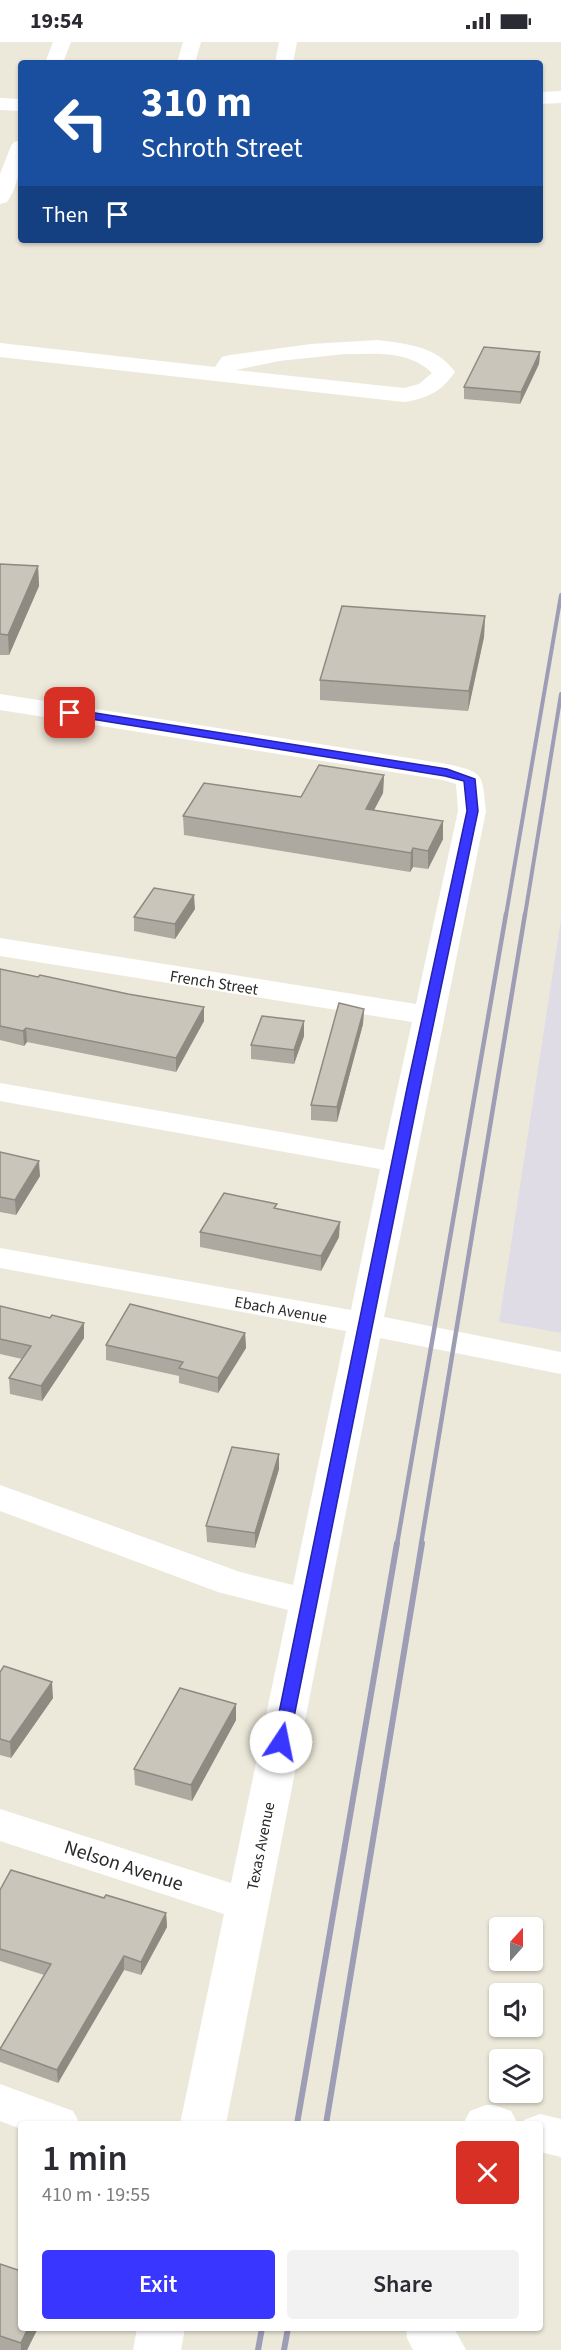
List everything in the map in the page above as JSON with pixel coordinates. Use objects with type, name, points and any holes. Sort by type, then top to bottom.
[{"type":"street","points":[[55,60],[62,42]]},
{"type":"street","points":[[187,60],[192,42]]},
{"type":"street","points":[[285,60],[288,42]]},
{"type":"street","points":[[543,98],[561,97]]},
{"type":"street","points":[[0,104],[18,105]]},
{"type":"street","points":[[0,198],[18,153]]},
{"type":"street","points":[[0,350],[165,369],[225,368],[354,346],[409,350],[423,354],[440,362],[444,372],[436,386],[419,393],[404,395],[225,368]]},
{"type":"street","name":"Texas Avenue","points":[[0,702],[447,772],[469,779],[472,811],[398,1162],[204,2121]]},
{"type":"street","name":"French Street","points":[[0,947],[228,985],[429,1014]]},
{"type":"street","points":[[0,1092],[398,1162]]},
{"type":"street","name":"Ebach Avenue","points":[[0,1258],[366,1324],[561,1363]]},
{"type":"street","points":[[0,1497],[231,1583],[309,1602]]},
{"type":"street","name":"Nelson Avenue","points":[[0,1826],[248,1905]]},
{"type":"street","points":[[0,2102],[49,2121]]},
{"type":"street","points":[[543,2134],[561,2138]]},
{"type":"street","points":[[157,2350],[160,2331]]},
{"type":"street","points":[[430,2331],[431,2338],[442,2350]]},
{"type":"shaded area","points":[[561,919],[561,1333],[499,1322]]},
{"type":"building","points":[[484,347],[540,352],[521,392],[464,387]]},
{"type":"building","points":[[0,564],[38,566],[8,635],[0,634]]},
{"type":"building","points":[[342,606],[485,616],[469,691],[320,680]]},
{"type":"building","points":[[319,765],[384,775],[366,809],[443,821],[428,851],[413,848],[411,853],[183,816],[204,783],[301,797]]},
{"type":"building","points":[[154,888],[194,895],[175,924],[134,917]]},
{"type":"building","points":[[0,969],[204,1007],[176,1058],[26,1028],[23,1031],[0,1026]]},
{"type":"building","points":[[339,1003],[364,1009],[337,1107],[311,1105]]},
{"type":"building","points":[[262,1016],[304,1021],[294,1050],[251,1045]]},
{"type":"building","points":[[0,1152],[39,1161],[15,1200],[0,1197]]},
{"type":"building","points":[[224,1193],[277,1204],[274,1208],[340,1222],[321,1256],[200,1232]]},
{"type":"building","points":[[130,1304],[245,1333],[218,1378],[179,1368],[183,1362],[106,1345]]},
{"type":"building","points":[[0,1306],[50,1318],[52,1315],[84,1323],[41,1386],[9,1378],[31,1346],[0,1339]]},
{"type":"building","points":[[232,1447],[279,1454],[255,1533],[206,1526]]},
{"type":"building","points":[[4,1666],[52,1682],[10,1742],[0,1739],[0,1672]]},
{"type":"building","points":[[180,1688],[236,1704],[191,1785],[134,1769]]},
{"type":"building","points":[[11,1870],[104,1898],[106,1895],[166,1913],[141,1962],[124,1956],[57,2070],[0,2049],[51,1964],[0,1949],[0,1890]]},
{"type":"building","points":[[0,2264],[18,2270],[18,2331],[27,2331],[21,2343],[0,2336]]},
{"type":"railway","points":[[506,915],[561,595]]},
{"type":"railway","points":[[525,915],[561,694]]},
{"type":"railway","points":[[397,1544],[506,914]]},
{"type":"railway","points":[[421,1544],[525,914]]},
{"type":"railway","points":[[298,2121],[397,1543]]},
{"type":"railway","points":[[326,2121],[422,1543]]},
{"type":"railway","points":[[258,2350],[261,2331]]},
{"type":"railway","points":[[284,2350],[287,2331]]},
{"type":"route","points":[[70,713],[447,772],[469,779],[472,811],[413,1088],[281,1742]]}]
